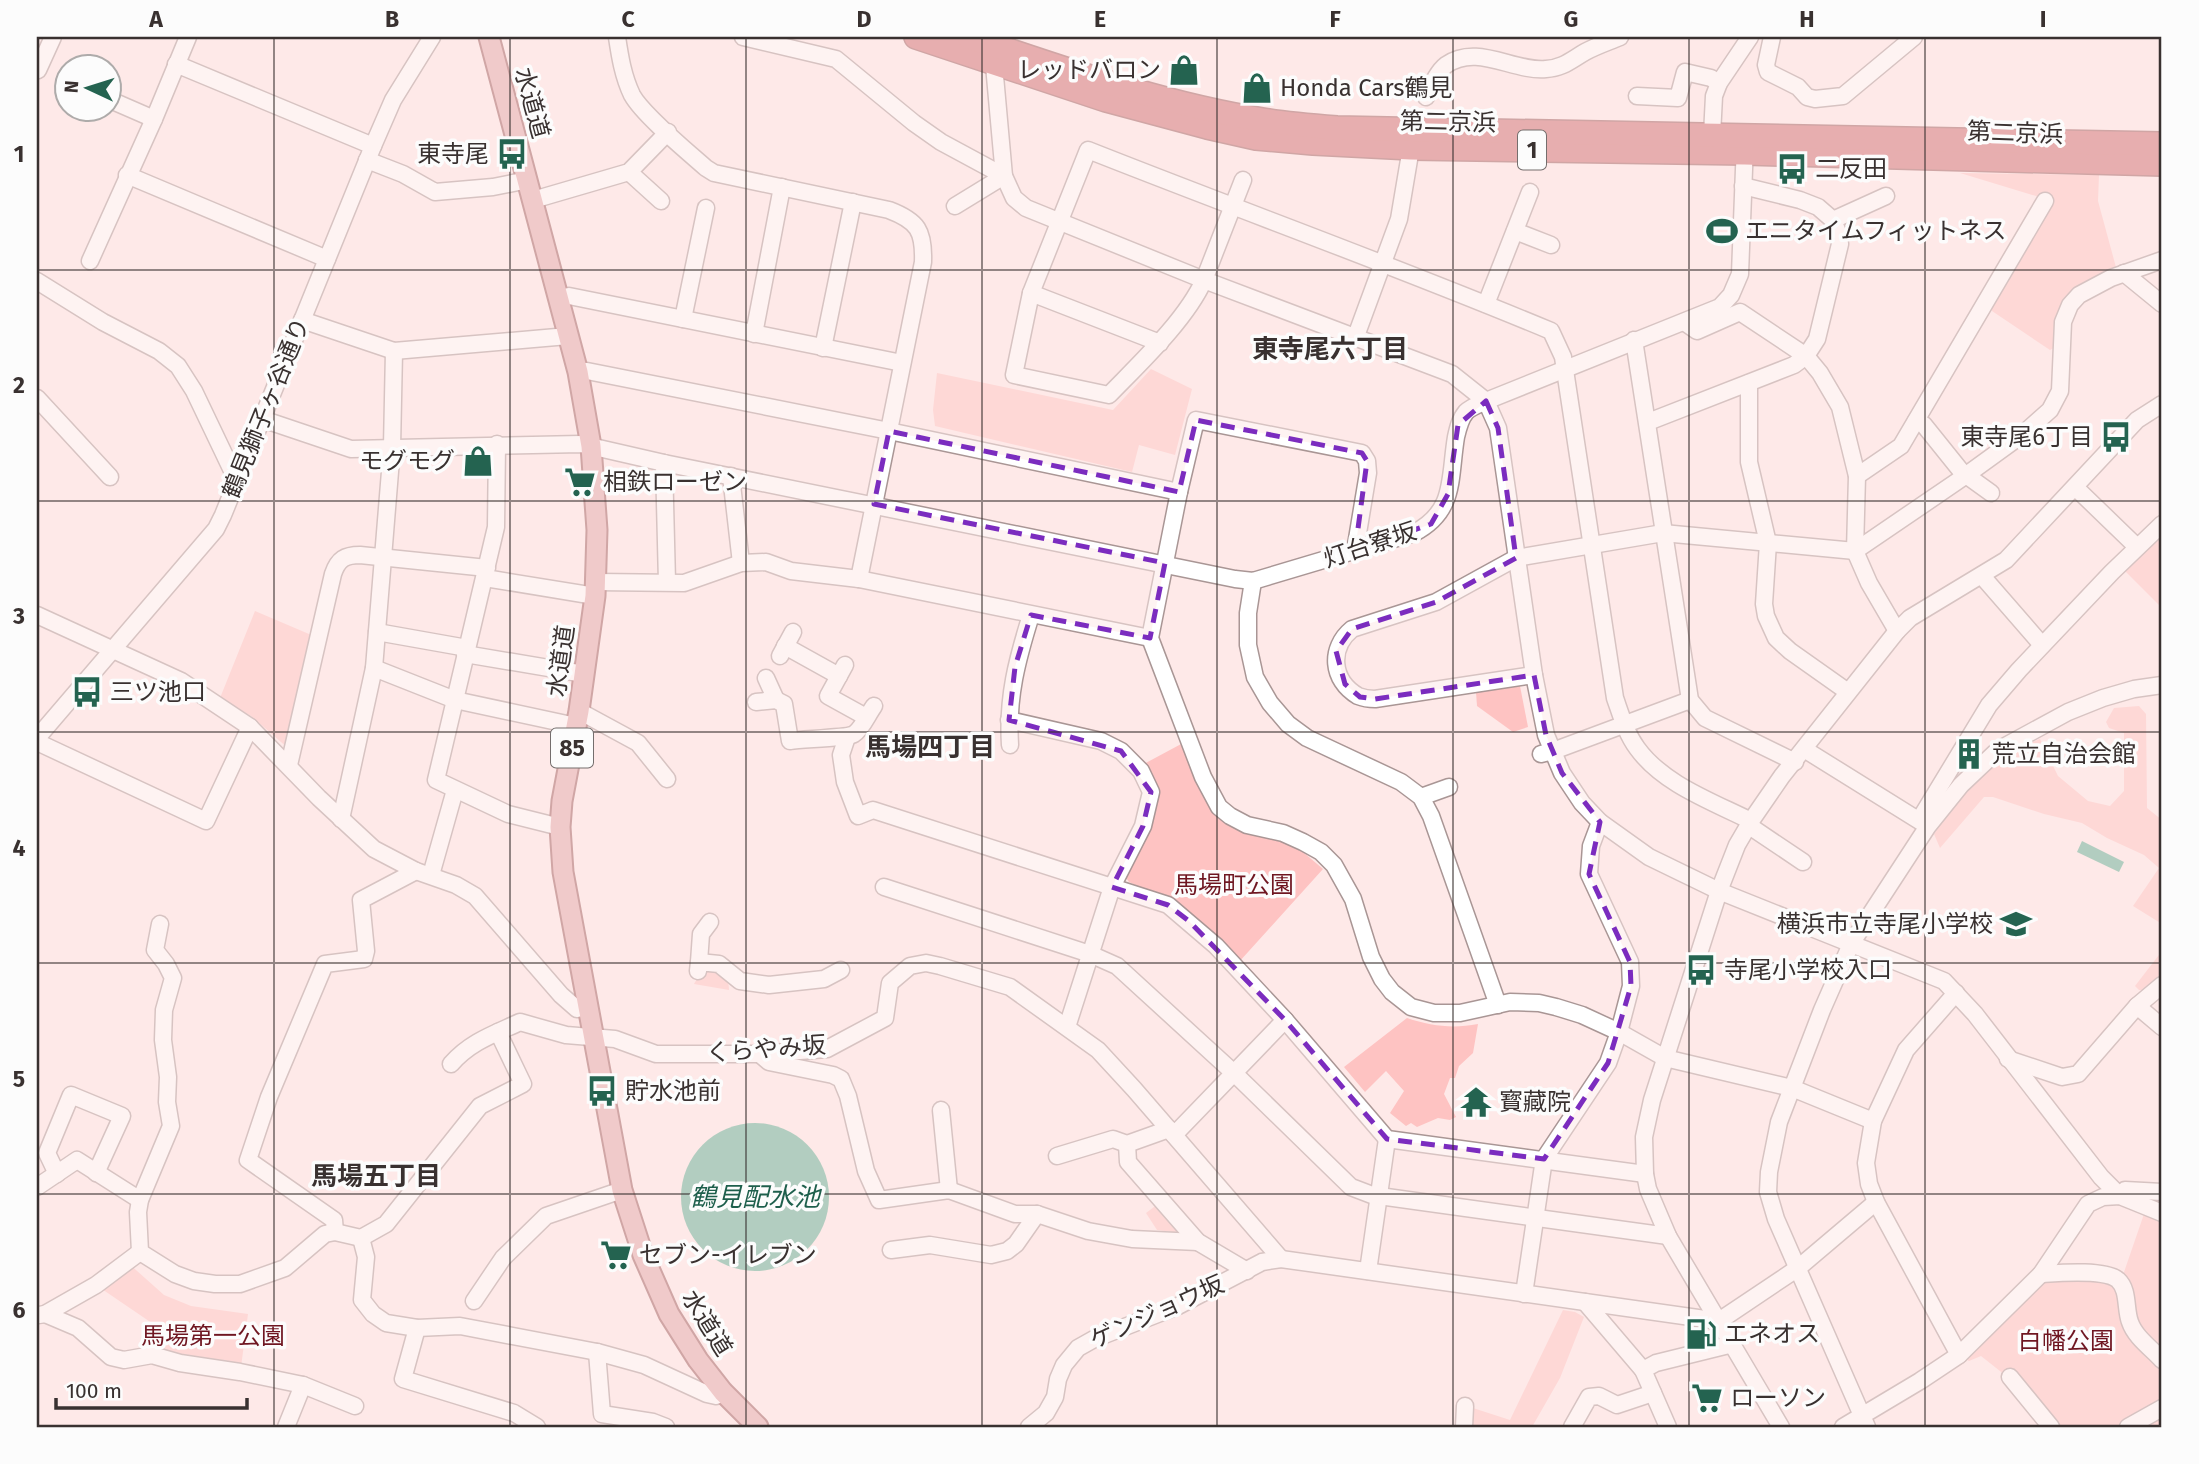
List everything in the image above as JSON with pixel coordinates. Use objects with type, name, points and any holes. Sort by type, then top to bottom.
[{"type":"highway","name":"第二京浜","points":[[916,37],[992,48],[1157,97],[1263,120],[1337,128],[1712,135],[1745,145],[2162,163]]},
{"type":"highway","name":"第二京浜","points":[[969,37],[1117,103],[1256,138],[1411,148],[2162,144]]},
{"type":"main road","name":"水道道","points":[[489,37],[578,372],[591,446],[597,530],[596,589],[560,827],[564,872],[622,1190],[643,1255],[669,1314],[698,1360],[723,1392],[758,1427]]},
{"type":"street","points":[[38,70],[53,37]]},
{"type":"street","points":[[90,261],[188,37]]},
{"type":"street","points":[[617,37],[621,63],[634,98],[713,176],[782,187],[889,210],[906,216],[923,239],[923,262],[859,579]]},
{"type":"street","points":[[743,37],[836,59],[941,142],[1004,176]]},
{"type":"street","points":[[1426,97],[1445,66],[1466,56],[1527,69],[1557,68],[1620,37]]},
{"type":"street","points":[[1712,135],[1714,96],[1719,83],[1749,37]]},
{"type":"street","points":[[1772,37],[1766,65],[1768,72],[1798,87],[1807,97],[1815,99],[1843,96],[1914,37]]},
{"type":"street","name":"鶴見獅子ヶ谷通り","points":[[37,740],[216,529],[370,153],[393,100],[425,39]]},
{"type":"street","points":[[992,48],[1004,176],[1014,198],[1026,208],[1204,280],[1452,374],[1486,401],[1498,428],[1547,752],[1582,803],[1600,822],[1649,857],[1719,891],[1944,981],[2101,1177],[2120,1196],[2162,1213]]},
{"type":"street","points":[[177,64],[370,153],[435,192],[493,187],[527,180]]},
{"type":"street","points":[[1637,96],[1678,98],[1685,72],[1711,78],[1719,83]]},
{"type":"street","points":[[122,105],[154,119]]},
{"type":"street","points":[[533,200],[629,172],[668,132]]},
{"type":"street","name":"灯台寮坂","points":[[1253,581],[1414,533],[1430,524],[1442,510],[1448,494],[1458,425],[1466,412],[1486,401],[1720,307],[1737,285],[1742,261],[1745,145]]},
{"type":"street","points":[[1356,336],[1399,219],[1411,148]]},
{"type":"street","points":[[1243,180],[1232,207],[1200,290],[1160,343],[1110,395],[1014,375],[1031,293],[1088,150],[1232,207],[1486,303],[1551,331],[1563,357],[1615,698],[1624,725],[1636,747],[1654,768],[1672,781],[1749,823],[1803,862]]},
{"type":"street","points":[[629,172],[661,201]]},
{"type":"street","points":[[127,175],[327,259]]},
{"type":"street","points":[[955,206],[1004,176]]},
{"type":"street","points":[[1647,422],[1794,365],[1806,356],[1817,339],[1840,244],[1833,220],[1818,207],[1800,200],[1743,186]]},
{"type":"street","points":[[754,334],[782,187]]},
{"type":"street","points":[[1486,303],[1530,192]]},
{"type":"street","points":[[1833,220],[1886,196]]},
{"type":"street","points":[[1857,476],[1901,446],[2045,201]]},
{"type":"street","points":[[823,348],[853,202]]},
{"type":"street","points":[[683,319],[706,208]]},
{"type":"street","points":[[1515,231],[1552,245]]},
{"type":"street","points":[[1534,675],[1375,699],[1360,697],[1345,684],[1336,666],[1336,651],[1343,636],[1352,629],[1436,602],[1516,558],[1663,533],[1854,551],[1965,476],[2050,411],[2060,391],[2063,322],[2070,305],[2079,295],[2124,273],[2162,260]]},
{"type":"street","points":[[2124,273],[2162,304]]},
{"type":"street","points":[[37,281],[103,322],[159,351],[178,366],[194,391],[237,481]]},
{"type":"street","points":[[1031,293],[1160,343]]},
{"type":"street","points":[[558,299],[569,296],[902,363]]},
{"type":"street","points":[[1684,321],[1697,331],[1740,312],[1806,356],[1820,373],[1840,407],[1857,476],[1854,551],[1897,631]]},
{"type":"street","points":[[302,320],[394,351],[568,336]]},
{"type":"street","points":[[1634,340],[1689,700],[1705,718],[1799,755],[1924,823]]},
{"type":"street","points":[[341,819],[374,668],[392,447],[394,351]]},
{"type":"street","points":[[578,372],[587,371],[889,431],[1179,492]]},
{"type":"street","points":[[1749,383],[1749,462],[1768,543],[1764,604],[1770,627],[1776,638],[1790,651],[1848,692]]},
{"type":"street","points":[[37,398],[110,477]]},
{"type":"street","points":[[1782,1427],[1668,1236],[1648,1189],[1645,1174],[1644,1137],[1652,1100],[1719,891],[1749,823],[1782,776],[1897,631],[1910,618],[2006,560],[2137,420],[2162,404]]},
{"type":"street","points":[[262,419],[351,449],[581,443],[664,463],[1253,581],[1248,613],[1248,645],[1255,677],[1270,703],[1288,724],[1307,738],[1401,782],[1421,797],[1431,816],[1498,1004]]},
{"type":"street","points":[[1355,551],[1368,473],[1367,461],[1362,453],[1196,420],[1150,638],[1203,777],[1219,807],[1230,817],[1247,825],[1283,833],[1303,842],[1321,852],[1334,865],[1353,899],[1371,957],[1382,979],[1392,992],[1411,1007],[1434,1013],[1461,1013],[1498,1004],[1521,1002],[1556,1007],[1582,1015],[1619,1032],[1665,1058],[1792,1088],[1873,1121]]},
{"type":"street","points":[[1916,421],[1924,425],[1965,476],[1991,493]]},
{"type":"street","points":[[497,444],[496,527],[436,780],[508,814],[560,827]]},
{"type":"street","points":[[664,463],[667,582]]},
{"type":"street","points":[[731,476],[741,563]]},
{"type":"street","points":[[2076,488],[2137,547]]},
{"type":"street","points":[[1864,1421],[1776,1219],[1768,1192],[1769,1172],[1779,1122],[1822,1010],[1851,944],[1924,823],[1989,705],[2042,645],[2162,524]]},
{"type":"street","points":[[289,765],[336,566],[348,555],[383,557],[596,589],[667,582],[684,583],[741,563],[766,562],[791,571],[859,579],[1150,638]]},
{"type":"street","points":[[1982,576],[2042,645]]},
{"type":"street","points":[[37,615],[181,681],[250,727],[374,849],[475,896],[561,995],[577,1009],[589,1006]]},
{"type":"street","points":[[1010,744],[1009,720],[1015,667],[1031,615]]},
{"type":"street","points":[[377,632],[584,674]]},
{"type":"street","points":[[756,702],[776,700],[784,704],[790,741],[847,737],[855,734],[870,712],[828,696],[842,671],[786,645]]},
{"type":"street","points":[[374,668],[455,700],[577,718],[638,743],[667,779]]},
{"type":"street","points":[[766,678],[776,700]]},
{"type":"street","points":[[1924,823],[1998,750],[2068,712],[2103,698],[2134,689],[2162,685]]},
{"type":"street","points":[[1547,752],[1689,700]]},
{"type":"street","points":[[1009,720],[1101,741],[1121,751],[1141,771],[1150,792],[1143,826],[1112,887],[1067,1027],[1098,1050],[1281,1259],[1719,1321],[1798,1268],[1876,1202]]},
{"type":"street","points":[[37,740],[206,821],[250,727]]},
{"type":"street","points":[[847,737],[841,755],[845,782],[858,816],[873,810],[1168,905],[1216,946],[1285,1020],[1387,1139],[1645,1174]]},
{"type":"street","points":[[1421,797],[1449,787]]},
{"type":"street","points":[[335,1233],[334,1220],[248,1160],[269,1097],[325,964],[363,959],[366,951],[361,900],[423,873],[455,790]]},
{"type":"street","points":[[1524,1294],[1544,1159],[1608,1063],[1631,986],[1630,962],[1590,874],[1591,846],[1600,822]]},
{"type":"street","points":[[884,887],[1090,954],[1117,966],[1235,1074],[1351,1187],[1379,1196],[1668,1236]]},
{"type":"street","points":[[710,922],[701,934],[699,967],[719,964],[740,981],[769,985],[824,979],[841,970]]},
{"type":"street","points":[[140,1252],[140,1200],[171,1126],[163,1040],[164,1010],[173,978],[155,950],[160,924]]},
{"type":"street","name":"くらやみ坂","points":[[451,1064],[462,1051],[480,1039],[520,1021],[566,1035],[615,1039],[656,1054],[760,1054],[827,1049],[885,1018],[890,983],[910,966],[926,963],[1010,987],[1067,1027]]},
{"type":"street","points":[[2008,1059],[2062,1077],[2078,1074],[2137,1006],[2162,985]]},
{"type":"street","points":[[1956,993],[1906,1051],[1873,1121],[1866,1163],[1869,1184],[1876,1202],[1959,1355]]},
{"type":"street","points":[[2137,1006],[2162,1027]]},
{"type":"street","points":[[1057,1156],[1113,1139],[1127,1144],[1171,1132],[1235,1074],[1285,1020]]},
{"type":"street","points":[[140,1252],[175,1275],[215,1284],[240,1284],[285,1268],[325,1234],[361,1238],[386,1224],[480,1106],[523,1084],[498,1032]]},
{"type":"street","points":[[760,1054],[769,1062],[841,1079],[848,1096],[866,1171],[879,1200],[949,1190],[1015,1214],[1037,1214],[1088,1231],[1132,1239],[1198,1242]]},
{"type":"street","points":[[57,1174],[47,1153],[71,1095],[122,1116],[96,1172]]},
{"type":"street","points":[[941,1110],[949,1190]]},
{"type":"street","points":[[1368,1271],[1387,1139]]},
{"type":"street","points":[[1127,1144],[1128,1162],[1198,1242],[1247,1271]]},
{"type":"street","points":[[37,1187],[77,1160],[140,1200]]},
{"type":"street","points":[[474,1301],[503,1258],[546,1216],[622,1190]]},
{"type":"street","points":[[1843,1427],[1864,1421],[1959,1355],[2041,1273],[2088,1204],[2103,1197],[2120,1196],[2125,1190],[2162,1192]]},
{"type":"street","points":[[891,1250],[930,1245],[991,1255],[1007,1251],[1016,1244],[1037,1214]]},
{"type":"street","points":[[361,1238],[366,1257],[362,1300],[373,1314],[386,1323],[417,1328],[460,1326],[597,1352],[644,1365],[707,1394],[716,1396],[723,1392]]},
{"type":"street","points":[[41,1315],[96,1285],[140,1252]]},
{"type":"street","name":"ゲンジョウ坂","points":[[1041,1424],[1055,1397],[1064,1365],[1078,1348],[1094,1339],[1178,1306],[1262,1262],[1281,1259]]},
{"type":"street","points":[[2041,1273],[2086,1273],[2117,1279],[2123,1287],[2135,1333],[2162,1360]]},
{"type":"street","points":[[1585,1302],[1643,1370],[1668,1427]]},
{"type":"street","points":[[41,1315],[78,1328],[111,1357],[124,1360],[152,1355],[180,1363],[240,1372],[303,1385],[355,1406]]},
{"type":"street","points":[[417,1328],[403,1379],[514,1413],[537,1427]]},
{"type":"street","points":[[1643,1370],[1657,1363],[1733,1343]]},
{"type":"street","points":[[597,1352],[602,1414],[653,1422],[667,1427]]},
{"type":"street","points":[[2010,1377],[2051,1427]]},
{"type":"street","points":[[286,1427],[303,1385]]},
{"type":"street","points":[[1572,1427],[1589,1397],[1599,1396],[1617,1405],[1653,1393]]},
{"type":"street","points":[[1464,1427],[1465,1406]]},
{"type":"street","points":[[2128,1427],[2162,1408]]},
{"type":"highlighted area","points":[[1486,401],[1498,428],[1516,558],[1436,602],[1352,629],[1336,651],[1345,684],[1360,697],[1375,699],[1534,675],[1546,735],[1562,773],[1600,822],[1589,874],[1630,962],[1631,986],[1608,1063],[1544,1159],[1387,1139],[1285,1020],[1189,921],[1168,905],[1112,887],[1143,826],[1151,792],[1121,751],[1009,720],[1015,667],[1031,615],[1150,638],[1165,563],[874,504],[889,431],[1179,492],[1196,420],[1362,453],[1367,461],[1355,551],[1431,524],[1448,494],[1458,425]]},
{"type":"green space","points":[[1960,173],[2099,175],[2098,201],[2117,271],[2086,286],[2056,347],[2050,350],[1992,311],[1991,304],[2049,200]]},
{"type":"green space","points":[[1151,369],[1192,389],[1175,455],[1139,445],[1132,472],[935,426],[933,410],[937,373],[1113,410]]},
{"type":"green space","points":[[2162,531],[2162,608],[2122,568]]},
{"type":"green space","points":[[255,611],[316,637],[289,749],[251,716],[220,698]]},
{"type":"green space","points":[[1520,686],[1528,727],[1513,732],[1477,706],[1476,692]]},
{"type":"green space","points":[[2139,706],[2146,714],[2147,808],[2162,820],[2162,924],[2133,906],[2159,868],[2144,855],[2082,823],[1993,797],[1984,797],[1940,848],[1934,834],[1967,785],[2004,753],[2040,739],[2058,776],[2088,801],[2110,806],[2124,791],[2124,733],[2109,728],[2106,722],[2114,708]]},
{"type":"green space","name":"馬場町公園","points":[[1183,743],[1214,809],[1303,852],[1323,869],[1239,962],[1169,900],[1129,882],[1124,875],[1148,825],[1142,765]]},
{"type":"green space","points":[[2162,951],[2162,983],[2152,991],[2139,990],[2135,986]]},
{"type":"green space","points":[[703,968],[721,974],[727,980],[729,990],[694,984]]},
{"type":"green space","points":[[1407,1018],[1442,1026],[1478,1024],[1473,1053],[1459,1066],[1455,1078],[1450,1078],[1444,1094],[1456,1117],[1450,1120],[1438,1118],[1417,1127],[1411,1123],[1406,1126],[1390,1113],[1404,1091],[1386,1071],[1365,1092],[1344,1067]]},
{"type":"green space","name":"白幡公園","points":[[2132,1194],[2162,1197],[2162,1427],[2046,1427],[2005,1375],[1981,1356],[1969,1361],[1959,1355],[2041,1274],[2123,1275],[2144,1214],[2155,1205]]},
{"type":"green space","points":[[1158,1204],[1180,1233],[1157,1230],[1146,1213]]},
{"type":"green space","name":"馬場第一公園","points":[[127,1262],[164,1295],[191,1306],[248,1314],[241,1367],[157,1351],[165,1332],[96,1285]]},
{"type":"green space","points":[[1563,1310],[1584,1317],[1560,1378],[1532,1427],[1472,1427],[1473,1408],[1510,1420]]},
{"type":"water","points":[[2082,841],[2124,862],[2119,872],[2077,852]]},
{"type":"water","name":"鶴見配水池","points":[[755,1123],[783,1128],[808,1144],[824,1169],[829,1197],[824,1225],[808,1250],[783,1266],[755,1271],[727,1266],[702,1250],[686,1225],[681,1197],[686,1169],[702,1144],[727,1128]]},
{"type":"place","name":"レッドバロン","points":[[1184,70]]},
{"type":"place","name":"Honda Cars鶴見","points":[[1257,88]]},
{"type":"place","name":"東寺尾","points":[[512,154]]},
{"type":"place","name":"二反田","points":[[1792,169]]},
{"type":"place","name":"エニタイムフィットネス","points":[[1722,231]]},
{"type":"place","name":"東寺尾6丁目","points":[[2116,437]]},
{"type":"place","name":"モグモグ","points":[[478,461]]},
{"type":"place","name":"相鉄ローゼン","points":[[580,482]]},
{"type":"place","name":"三ツ池口","points":[[87,692]]},
{"type":"place","name":"荒立自治会館","points":[[1969,754]]},
{"type":"place","name":"横浜市立寺尾小学校","points":[[2016,924]]},
{"type":"place","name":"寺尾小学校入口","points":[[1701,970]]},
{"type":"place","name":"貯水池前","points":[[602,1091]]},
{"type":"place","name":"寳藏院","points":[[1476,1102]]},
{"type":"place","name":"セブン-イレブン","points":[[616,1255]]},
{"type":"place","name":"エネオス","points":[[1701,1334]]},
{"type":"place","name":"ローソン","points":[[1707,1398]]},
{"type":"district","name":"東寺尾六丁目","points":[[1330,349]]},
{"type":"district","name":"馬場四丁目","points":[[930,747]]},
{"type":"district","name":"馬場五丁目","points":[[376,1176]]}]
